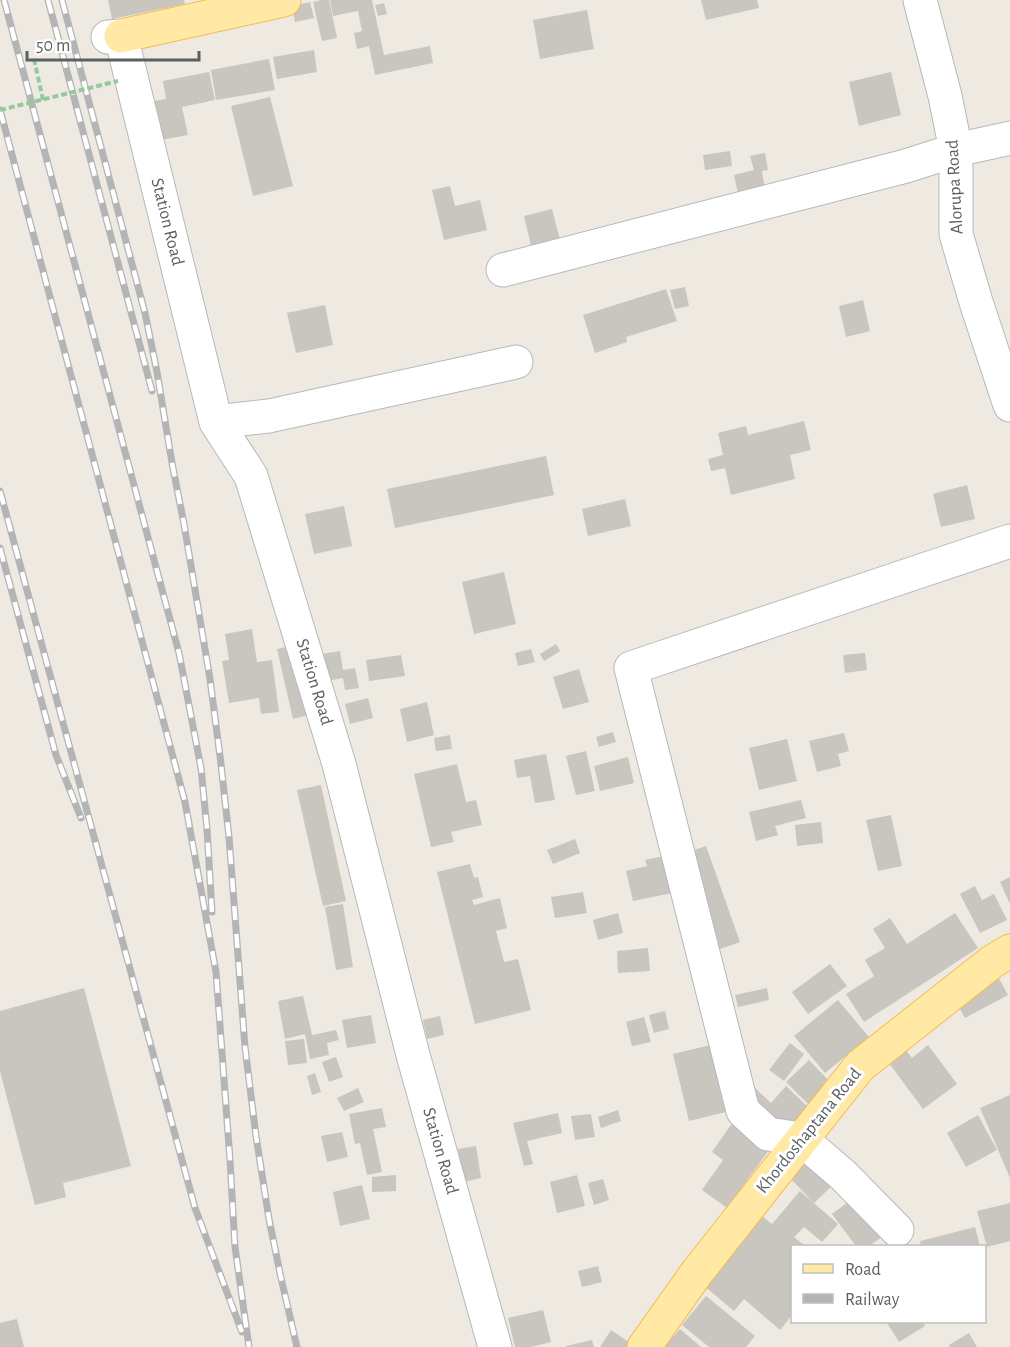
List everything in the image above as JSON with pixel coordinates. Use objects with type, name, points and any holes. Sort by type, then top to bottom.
[{"type":"main road","points":[[115,37],[284,0]]},
{"type":"main road","name":"Khordoshaptana Road","points":[[644,1347],[698,1270],[860,1066],[993,961],[1010,951]]},
{"type":"street","name":"Alorupa Road","points":[[920,0],[945,96],[956,150],[956,234],[1010,405]]},
{"type":"street","name":"Station Road","points":[[115,37],[216,422],[251,476],[335,753],[413,1055],[495,1347]]},
{"type":"street","points":[[503,270],[906,166],[956,150],[1010,138]]},
{"type":"street","points":[[216,422],[269,416],[516,362]]},
{"type":"street","points":[[897,1230],[843,1175],[801,1139],[768,1134],[743,1111],[631,668],[1010,541]]},
{"type":"path","points":[[34,60],[43,99]]},
{"type":"path","points":[[0,110],[118,81]]},
{"type":"building","points":[[108,0],[184,0],[185,4],[112,19]]},
{"type":"building","points":[[329,0],[337,38],[322,41],[313,2]]},
{"type":"building","points":[[330,0],[372,0],[384,55],[430,46],[433,63],[375,75],[369,46],[357,49],[354,33],[362,31],[358,11],[333,16]]},
{"type":"building","points":[[701,0],[757,0],[759,8],[706,20]]},
{"type":"building","points":[[310,2],[314,18],[295,22],[292,6]]},
{"type":"building","points":[[384,3],[387,14],[378,16],[375,5]]},
{"type":"building","points":[[587,10],[594,49],[540,59],[533,20]]},
{"type":"building","points":[[314,50],[317,72],[277,79],[273,57]]},
{"type":"building","points":[[269,59],[275,90],[216,100],[211,70]]},
{"type":"building","points":[[209,72],[215,100],[182,107],[188,135],[156,141],[148,102],[166,99],[163,81]]},
{"type":"building","points":[[891,72],[901,115],[859,126],[849,82]]},
{"type":"building","points":[[270,97],[293,186],[253,196],[231,106]]},
{"type":"building","points":[[730,151],[732,166],[705,170],[703,155]]},
{"type":"building","points":[[765,153],[768,170],[762,171],[765,188],[738,194],[734,175],[754,170],[750,156]]},
{"type":"building","points":[[450,186],[455,206],[480,200],[487,230],[444,240],[432,190]]},
{"type":"building","points":[[552,209],[562,247],[533,254],[524,216]]},
{"type":"building","points":[[685,287],[689,306],[675,309],[670,290]]},
{"type":"building","points":[[666,289],[677,321],[626,337],[627,342],[595,353],[583,315]]},
{"type":"building","points":[[863,300],[870,331],[846,337],[839,306]]},
{"type":"building","points":[[325,305],[333,345],[296,353],[287,313]]},
{"type":"building","points":[[804,421],[811,450],[790,455],[795,479],[731,495],[725,468],[711,471],[708,459],[723,455],[718,433],[746,426],[748,435]]},
{"type":"building","points":[[546,456],[554,495],[395,528],[387,489]]},
{"type":"building","points":[[967,485],[975,519],[941,527],[933,494]]},
{"type":"building","points":[[625,499],[631,526],[588,536],[582,509]]},
{"type":"building","points":[[344,506],[352,546],[314,554],[305,514]]},
{"type":"building","points":[[504,572],[516,624],[474,634],[462,582]]},
{"type":"building","points":[[252,629],[257,662],[272,660],[279,712],[261,714],[259,698],[229,703],[222,661],[229,660],[225,634]]},
{"type":"building","points":[[556,644],[560,651],[544,661],[540,654]]},
{"type":"building","points":[[295,645],[312,714],[293,719],[277,649]]},
{"type":"building","points":[[531,649],[535,662],[518,666],[515,653]]},
{"type":"building","points":[[340,651],[343,670],[355,668],[359,688],[345,690],[343,678],[320,682],[316,655]]},
{"type":"building","points":[[865,653],[867,670],[845,673],[843,655]]},
{"type":"building","points":[[401,655],[405,676],[369,681],[366,660]]},
{"type":"building","points":[[579,669],[589,702],[563,709],[553,677]]},
{"type":"building","points":[[368,698],[373,718],[350,724],[345,704]]},
{"type":"building","points":[[427,702],[434,735],[407,742],[400,709]]},
{"type":"building","points":[[613,732],[616,742],[599,747],[596,737]]},
{"type":"building","points":[[844,733],[849,751],[838,754],[841,766],[817,772],[809,741]]},
{"type":"building","points":[[450,735],[452,749],[436,751],[434,738]]},
{"type":"building","points":[[787,739],[797,781],[759,790],[749,748]]},
{"type":"building","points":[[586,751],[595,791],[576,795],[566,756]]},
{"type":"building","points":[[546,754],[555,800],[535,803],[530,776],[517,778],[514,760]]},
{"type":"building","points":[[628,757],[634,783],[600,791],[594,766]]},
{"type":"building","points":[[457,764],[466,802],[476,800],[482,825],[451,832],[454,842],[431,847],[414,774]]},
{"type":"building","points":[[321,785],[346,901],[323,906],[297,790]]},
{"type":"building","points":[[801,800],[806,818],[775,826],[778,835],[756,841],[749,812]]},
{"type":"building","points":[[891,815],[902,866],[878,871],[866,820]]},
{"type":"building","points":[[821,822],[823,843],[797,846],[795,825]]},
{"type":"building","points":[[575,839],[580,853],[553,864],[547,850]]},
{"type":"building","points":[[706,846],[740,942],[717,950],[683,854]]},
{"type":"building","points":[[673,854],[672,893],[633,901],[626,871],[647,866],[645,860]]},
{"type":"building","points":[[470,864],[474,878],[478,877],[483,897],[472,900],[474,905],[500,898],[507,928],[496,931],[504,962],[518,959],[531,1010],[475,1024],[437,872]]},
{"type":"building","points":[[1010,877],[1010,904],[1000,882]]},
{"type":"building","points":[[975,886],[982,900],[994,894],[1007,920],[980,933],[960,894]]},
{"type":"building","points":[[583,892],[587,913],[555,918],[551,897]]},
{"type":"building","points":[[343,904],[353,967],[336,970],[325,907]]},
{"type":"building","points":[[618,913],[623,933],[598,940],[593,920]]},
{"type":"building","points":[[955,913],[978,948],[864,1022],[846,994],[874,976],[865,960],[885,948],[873,929],[890,918],[907,944]]},
{"type":"building","points":[[648,948],[650,971],[618,973],[617,951]]},
{"type":"building","points":[[830,964],[847,986],[808,1014],[792,992]]},
{"type":"building","points":[[995,971],[1008,995],[965,1018],[952,995]]},
{"type":"building","points":[[84,988],[131,1166],[63,1183],[66,1197],[35,1205],[0,1071],[0,1011]]},
{"type":"building","points":[[767,988],[769,1000],[738,1007],[735,995]]},
{"type":"building","points":[[303,996],[312,1035],[336,1030],[339,1040],[327,1043],[329,1055],[310,1059],[305,1034],[285,1039],[278,1001]]},
{"type":"building","points":[[838,1000],[869,1037],[825,1073],[794,1036]]},
{"type":"building","points":[[665,1011],[669,1029],[654,1033],[649,1015]]},
{"type":"building","points":[[371,1015],[376,1043],[347,1048],[342,1020]]},
{"type":"building","points":[[440,1016],[444,1035],[427,1039],[423,1020]]},
{"type":"building","points":[[644,1017],[651,1042],[632,1046],[626,1022]]},
{"type":"building","points":[[304,1039],[307,1063],[288,1065],[285,1041]]},
{"type":"building","points":[[790,1043],[804,1054],[784,1081],[769,1070]]},
{"type":"building","points":[[900,1043],[912,1058],[928,1045],[957,1084],[923,1109],[883,1055]]},
{"type":"building","points":[[715,1044],[730,1111],[689,1121],[673,1054]]},
{"type":"building","points":[[336,1057],[343,1077],[329,1082],[322,1062]]},
{"type":"building","points":[[809,1060],[834,1086],[811,1107],[786,1082]]},
{"type":"building","points":[[315,1073],[321,1092],[312,1095],[307,1076]]},
{"type":"building","points":[[786,1086],[808,1107],[783,1133],[745,1098],[755,1088],[771,1103]]},
{"type":"building","points":[[358,1088],[364,1102],[344,1111],[337,1098]]},
{"type":"building","points":[[1010,1095],[1010,1178],[980,1108]]},
{"type":"building","points":[[382,1108],[386,1127],[373,1129],[382,1172],[367,1175],[360,1143],[355,1144],[349,1114]]},
{"type":"building","points":[[618,1110],[621,1121],[601,1128],[598,1117]]},
{"type":"building","points":[[558,1113],[562,1133],[527,1141],[533,1164],[524,1166],[513,1123]]},
{"type":"building","points":[[591,1114],[595,1137],[575,1140],[571,1116]]},
{"type":"building","points":[[978,1115],[997,1150],[966,1167],[947,1133]]},
{"type":"building","points":[[735,1119],[772,1146],[727,1208],[702,1190],[723,1160],[712,1152]]},
{"type":"building","points":[[342,1132],[348,1157],[327,1162],[321,1136]]},
{"type":"building","points":[[476,1146],[481,1178],[463,1182],[458,1149]]},
{"type":"building","points":[[808,1154],[836,1182],[814,1203],[787,1175]]},
{"type":"building","points":[[396,1175],[396,1191],[372,1192],[372,1177]]},
{"type":"building","points":[[577,1175],[585,1206],[557,1213],[550,1182]]},
{"type":"building","points":[[603,1179],[609,1200],[594,1205],[588,1183]]},
{"type":"building","points":[[362,1185],[370,1219],[340,1226],[333,1192]]},
{"type":"building","points":[[800,1191],[838,1224],[822,1242],[804,1227],[794,1237],[804,1245],[791,1245],[791,1316],[780,1330],[744,1299],[734,1311],[703,1285],[762,1216],[772,1224]]},
{"type":"building","points":[[852,1199],[882,1237],[870,1245],[855,1245],[832,1214]]},
{"type":"building","points":[[1010,1203],[1010,1241],[987,1247],[977,1211]]},
{"type":"building","points":[[975,1227],[980,1245],[921,1245],[920,1241]]},
{"type":"building","points":[[598,1266],[602,1282],[582,1287],[578,1271]]},
{"type":"building","points":[[706,1296],[755,1336],[746,1347],[709,1347],[682,1325]]},
{"type":"building","points":[[543,1310],[551,1342],[531,1347],[515,1347],[508,1318]]},
{"type":"building","points":[[17,1319],[24,1347],[0,1347],[0,1323]]},
{"type":"building","points":[[887,1323],[923,1323],[925,1326],[899,1342]]},
{"type":"building","points":[[680,1329],[701,1347],[664,1347]]},
{"type":"building","points":[[611,1330],[636,1347],[600,1347]]},
{"type":"building","points":[[969,1333],[977,1347],[950,1347],[949,1345]]},
{"type":"building","points":[[592,1340],[594,1347],[566,1347],[566,1346]]},
{"type":"railway","points":[[4,0],[179,653],[201,768],[212,912]]},
{"type":"railway","points":[[48,0],[152,391]]},
{"type":"railway","points":[[62,0],[145,313],[184,524],[210,679],[221,764],[229,837],[245,1047],[256,1136],[269,1219],[297,1347]]},
{"type":"railway","points":[[0,110],[185,802],[216,972],[235,1247],[249,1347]]},
{"type":"railway","points":[[0,491],[195,1208],[242,1332]]},
{"type":"railway","points":[[0,548],[56,755],[81,818]]}]
